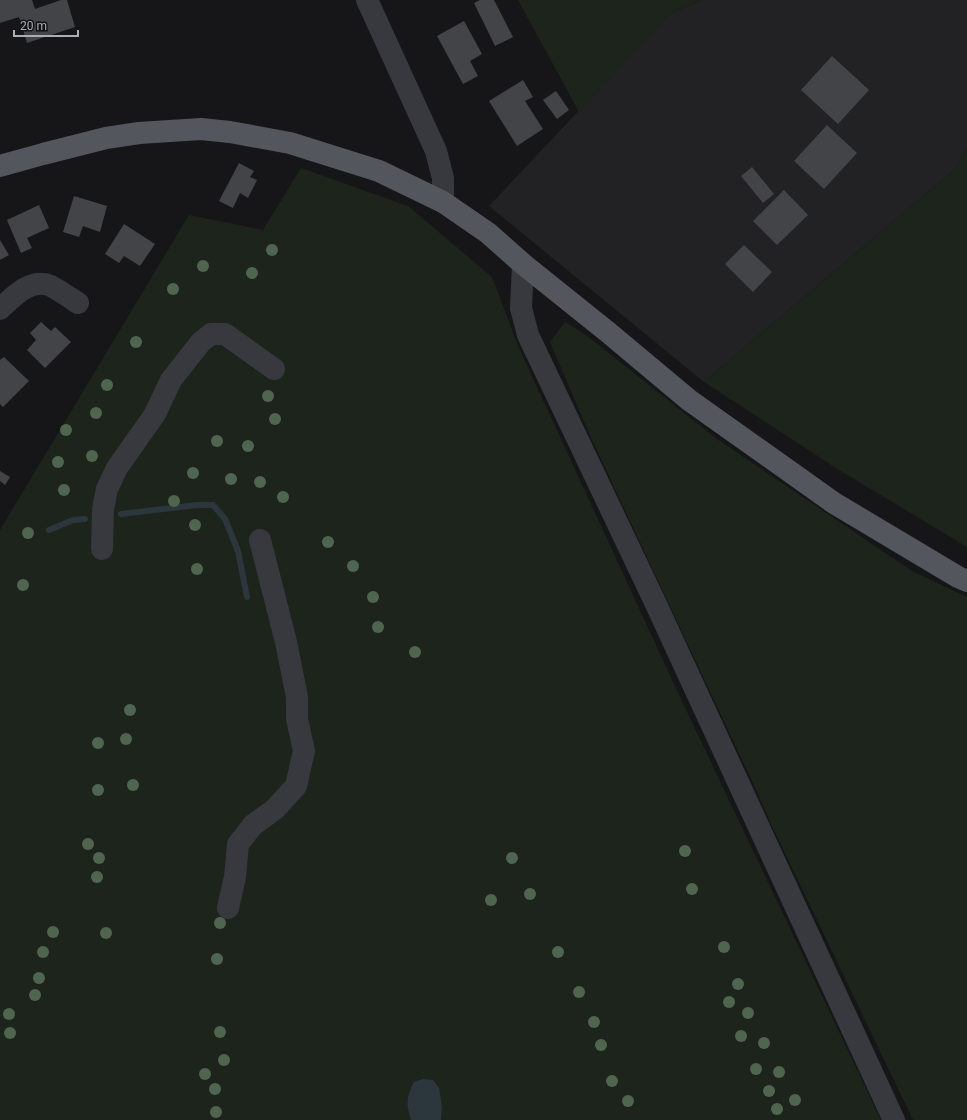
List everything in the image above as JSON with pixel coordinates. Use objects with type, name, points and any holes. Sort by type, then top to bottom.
[{"type":"main road","points":[[0,166],[106,138],[139,132],[201,129],[230,132],[290,143],[379,171],[443,202],[488,233],[523,264],[689,400],[834,503],[967,581]]},
{"type":"street","points":[[367,0],[436,151],[443,178],[443,202]]},
{"type":"street","points":[[523,264],[521,308],[528,335],[658,610],[894,1120]]},
{"type":"street","points":[[0,309],[28,286],[44,284],[51,286],[78,303]]},
{"type":"street","points":[[102,549],[103,509],[107,489],[117,468],[155,414],[171,380],[201,342],[211,334],[225,334],[274,369]]},
{"type":"street","points":[[228,908],[235,877],[238,844],[254,825],[275,809],[296,786],[304,752],[297,719],[297,697],[286,642],[260,540]]},
{"type":"shaded area","points":[[518,0],[701,0],[670,14],[579,112]]},
{"type":"shaded area","points":[[701,0],[967,0],[967,150],[954,170],[704,382],[489,206],[670,14]]},
{"type":"shaded area","points":[[967,150],[967,547],[839,470],[704,382],[954,170]]},
{"type":"shaded area","points":[[301,168],[408,206],[492,277],[519,348],[680,697],[881,1120],[0,1120],[0,530],[189,215],[263,230]]},
{"type":"shaded area","points":[[565,322],[586,335],[717,439],[912,571],[967,597],[967,1120],[913,1120],[770,822],[592,440],[550,342]]},
{"type":"shaded area","points":[[423,1079],[433,1080],[439,1088],[442,1107],[441,1120],[411,1120],[408,1109],[409,1092],[414,1082]]},
{"type":"building","points":[[0,0],[32,0],[35,9],[61,0],[67,0],[75,27],[27,43],[19,17],[0,23]]},
{"type":"building","points":[[480,0],[494,0],[513,37],[495,46],[474,3]]},
{"type":"building","points":[[464,21],[482,54],[470,61],[478,76],[463,84],[437,36]]},
{"type":"building","points":[[832,56],[869,90],[838,124],[801,90]]},
{"type":"building","points":[[523,80],[533,97],[525,101],[543,129],[517,146],[489,101]]},
{"type":"building","points":[[556,91],[569,110],[557,119],[543,100]]},
{"type":"building","points":[[827,125],[857,153],[824,189],[794,161]]},
{"type":"building","points":[[239,163],[254,171],[250,177],[257,180],[248,198],[240,193],[233,208],[219,201]]},
{"type":"building","points":[[752,167],[774,194],[763,203],[741,176]]},
{"type":"building","points":[[784,190],[808,215],[777,245],[753,221]]},
{"type":"building","points":[[74,196],[107,206],[100,232],[83,226],[79,237],[63,232]]},
{"type":"building","points":[[39,205],[49,228],[27,238],[32,248],[21,253],[7,220]]},
{"type":"building","points":[[124,224],[155,244],[140,266],[124,256],[119,263],[105,254]]},
{"type":"building","points":[[0,240],[9,255],[0,260]]},
{"type":"building","points":[[744,245],[772,272],[753,292],[725,264]]},
{"type":"building","points":[[41,322],[51,331],[55,327],[71,342],[45,368],[27,350],[36,340],[30,333]]},
{"type":"building","points":[[4,357],[29,381],[3,407],[0,404],[0,360]]},
{"type":"building","points":[[0,471],[10,477],[5,485],[0,481]]},
{"type":"waterway","points":[[121,514],[197,505],[213,505],[225,519],[238,551],[247,597]]},
{"type":"waterway","points":[[49,530],[73,520],[85,519]]}]
